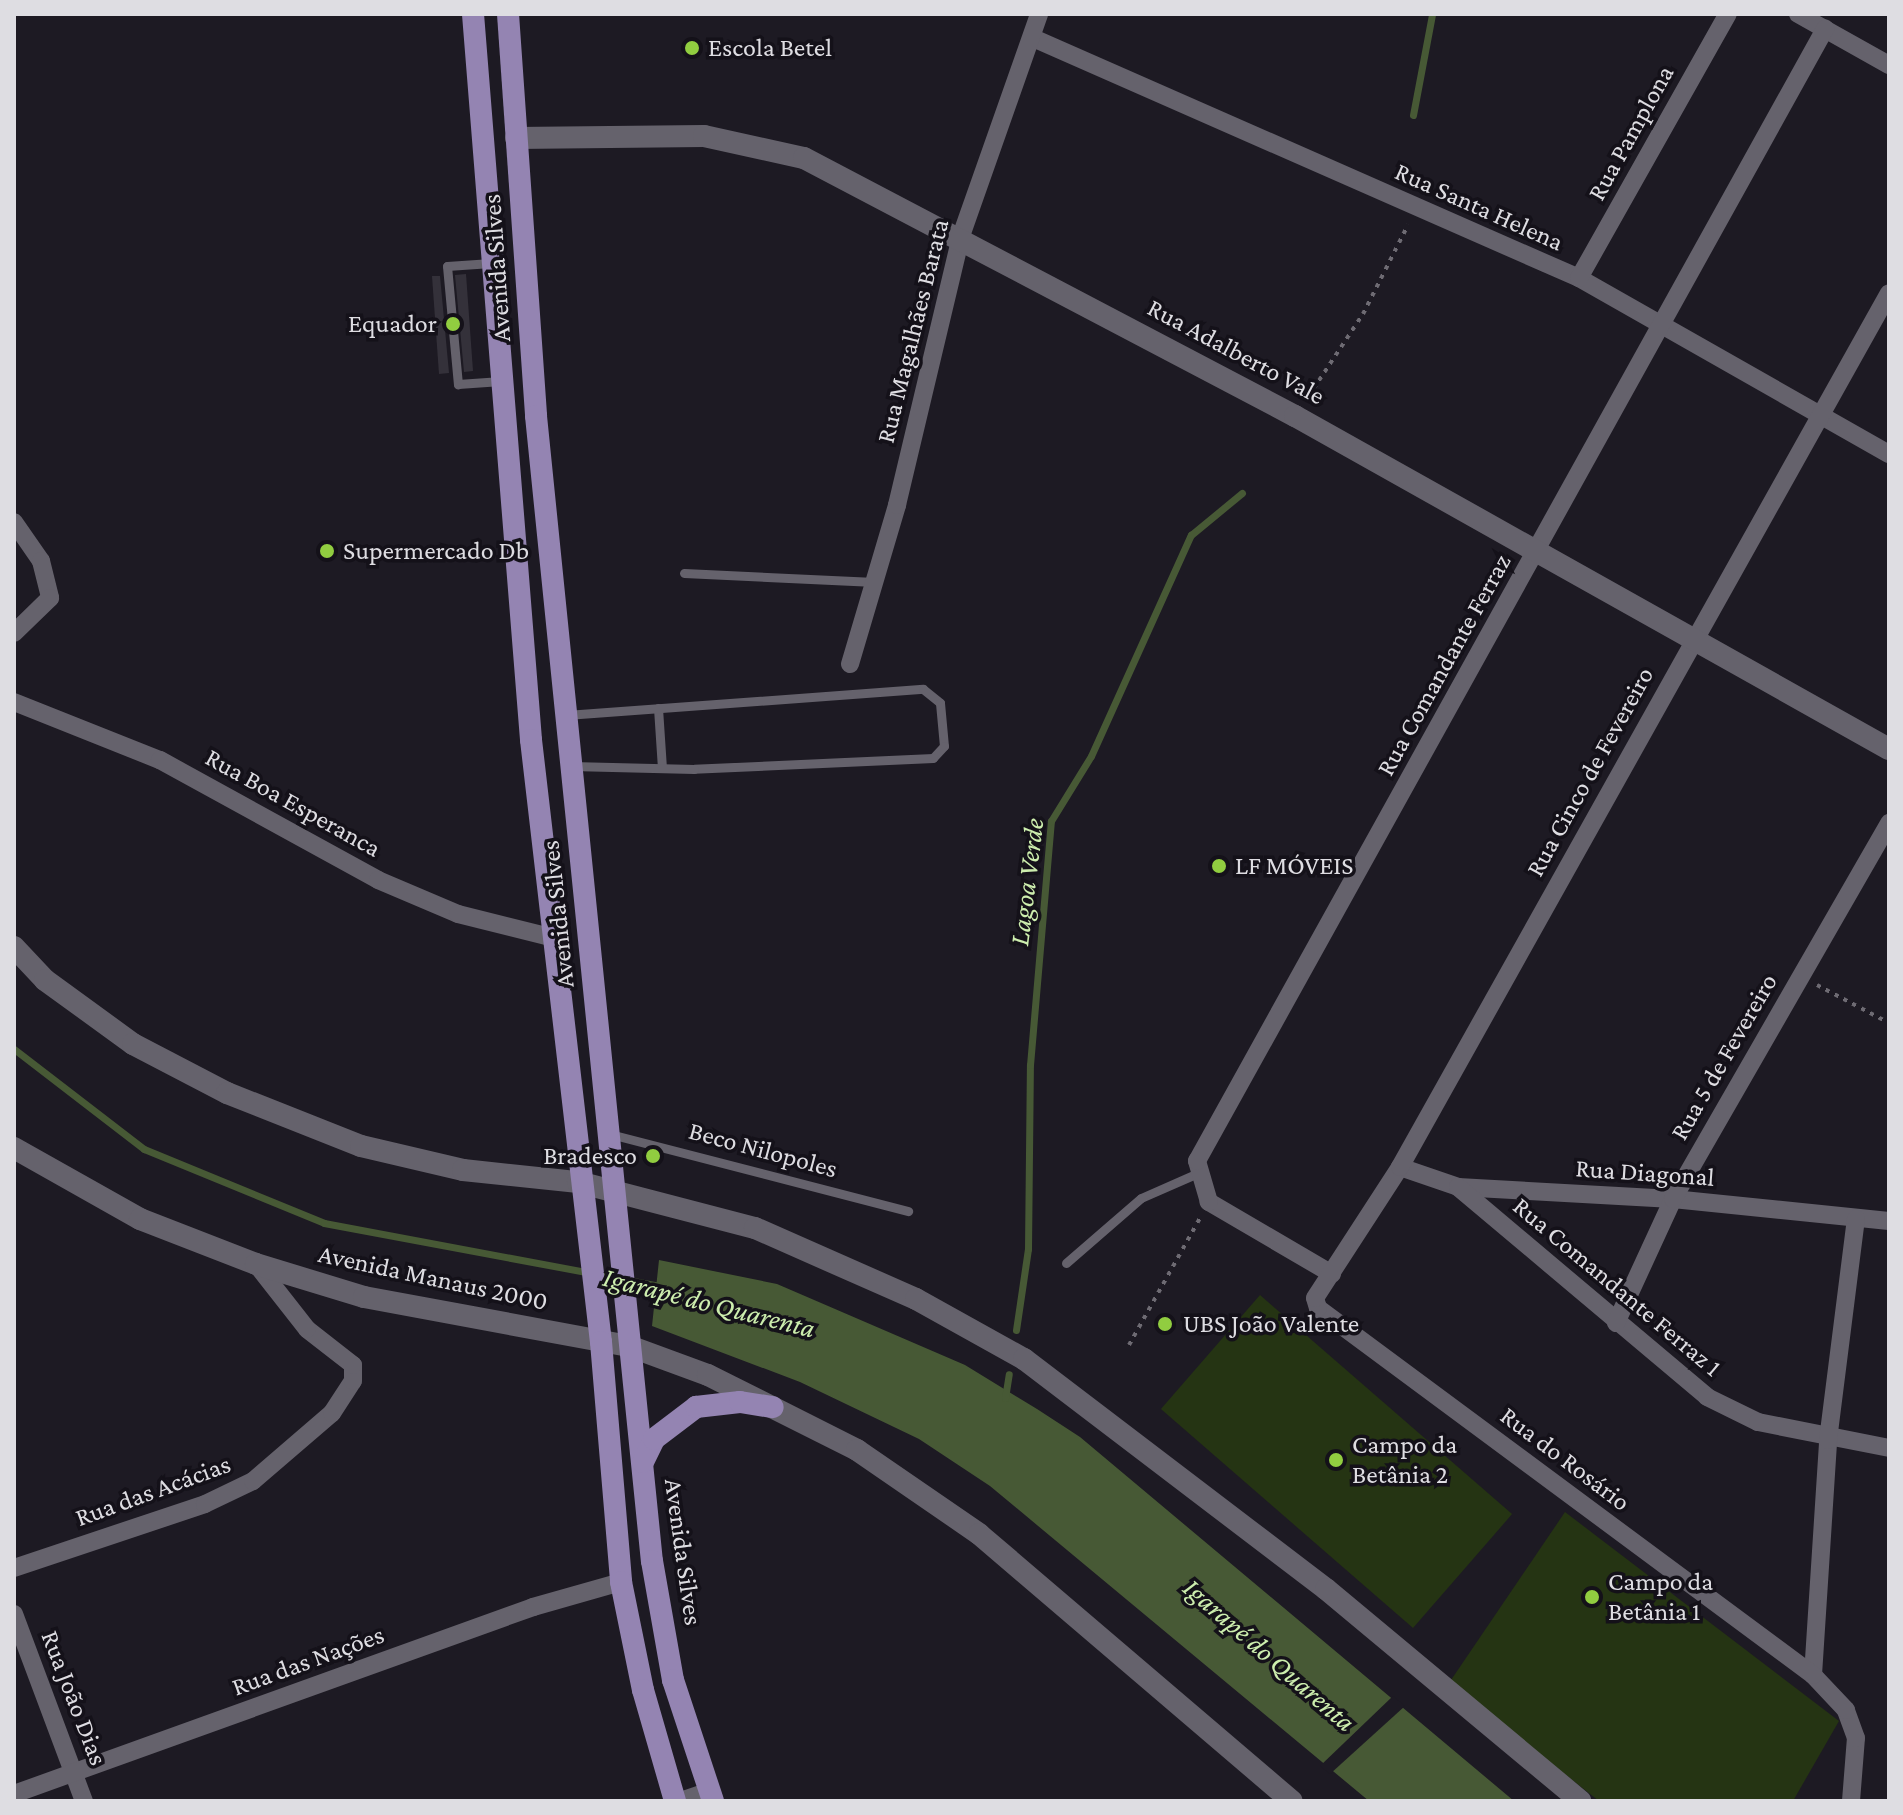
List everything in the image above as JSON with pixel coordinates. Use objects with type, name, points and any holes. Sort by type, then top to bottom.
[{"type":"main road","name":"Avenida Silves","points":[[473,14],[550,937],[599,1335],[621,1582],[675,1801]]},
{"type":"main road","name":"Avenida Silves","points":[[508,14],[566,715],[628,1336],[673,1680],[711,1797]]},
{"type":"main road","points":[[643,1463],[654,1439],[696,1407],[740,1402],[773,1407]]},
{"type":"street","name":"Rua Magalhães Barata","points":[[850,664],[875,582],[961,236],[1039,14]]},
{"type":"street","name":"Rua Pamplona","points":[[1579,278],[1728,14]]},
{"type":"street","points":[[1798,14],[1889,65]]},
{"type":"street","name":"Rua Comandante Ferraz","points":[[1196,1174],[1197,1161],[1665,323],[1825,29]]},
{"type":"street","name":"Rua Santa Helena","points":[[1033,38],[1579,278],[1665,323],[1816,415],[1889,454]]},
{"type":"street","name":"Rua Adalberto Vale","points":[[516,138],[704,136],[757,144],[804,158],[961,236],[1295,416],[1539,550],[1889,749]]},
{"type":"street","name":"Rua Cinco de Fevereiro","points":[[1332,1274],[1400,1167],[1816,415],[1889,293]]},
{"type":"street","points":[[14,522],[41,561],[50,598],[14,633]]},
{"type":"street","name":"Rua Boa Esperanca","points":[[14,702],[160,760],[378,880],[458,914],[550,937]]},
{"type":"street","name":"Rua 5 de Fevereiro","points":[[1616,1323],[1673,1199],[1889,823]]},
{"type":"street","points":[[14,947],[45,980],[133,1044],[227,1093],[361,1146],[463,1170],[578,1182],[755,1228],[916,1299],[1024,1359],[1326,1589],[1580,1801]]},
{"type":"street","name":"Avenida Manaus 2000","points":[[14,1148],[140,1219],[256,1264],[364,1297],[599,1335],[628,1336],[773,1407],[857,1450],[979,1534],[1292,1801]]},
{"type":"street","name":"Rua Diagonal","points":[[1400,1167],[1458,1187],[1673,1199],[1889,1221]]},
{"type":"street","points":[[1196,1174],[1209,1202],[1332,1274]]},
{"type":"street","name":"Rua Comandante Ferraz 1","points":[[1458,1187],[1707,1397],[1758,1422],[1828,1440],[1889,1448]]},
{"type":"street","points":[[1813,1675],[1828,1440],[1856,1219]]},
{"type":"street","name":"Rua das Acácias","points":[[14,1568],[205,1504],[253,1481],[332,1413],[353,1381],[353,1365],[307,1329],[256,1264]]},
{"type":"street","name":"Rua do Rosário","points":[[1332,1274],[1315,1298],[1318,1308],[1813,1675],[1846,1710],[1856,1738],[1851,1801]]},
{"type":"street","name":"Rua das Nações","points":[[14,1794],[533,1607],[621,1582]]},
{"type":"street","name":"Rua João Dias","points":[[14,1614],[84,1801]]},
{"type":"street","points":[[687,1801],[711,1797]]},
{"type":"lane","points":[[494,262],[447,266],[458,384],[504,381]]},
{"type":"lane","points":[[684,573],[875,582]]},
{"type":"lane","points":[[566,715],[923,689],[940,703],[944,746],[933,758],[662,768],[571,766]]},
{"type":"lane","points":[[658,708],[662,768]]},
{"type":"lane","name":"Beco Nilopoles","points":[[607,1134],[908,1211]]},
{"type":"lane","points":[[1066,1263],[1141,1198],[1196,1174]]},
{"type":"path","points":[[1295,416],[1363,314],[1416,207]]},
{"type":"path","points":[[1800,976],[1889,1023]]},
{"type":"path","points":[[1129,1345],[1209,1202]]},
{"type":"shaded area","name":"Campo da Betânia 2","points":[[1260,1295],[1512,1514],[1413,1628],[1161,1409]]},
{"type":"shaded area","name":"Campo da Betânia 1","points":[[1565,1512],[1839,1721],[1793,1801],[1599,1801],[1449,1683]]},
{"type":"water","points":[[659,1260],[777,1284],[965,1365],[1037,1409],[1080,1437],[1514,1801],[1369,1801],[990,1486],[919,1439],[800,1382],[652,1326]]},
{"type":"pier","points":[[1393,1696],[1405,1706],[1330,1774],[1320,1766]]},
{"type":"building","points":[[466,274],[473,371],[464,372],[455,275]]},
{"type":"building","points":[[432,276],[440,276],[449,373],[439,374]]},
{"type":"waterway","name":"Lagoa Verde","points":[[1413,115],[1432,14]]},
{"type":"waterway","name":"Lagoa Verde","points":[[1016,1330],[1028,1249],[1030,1065],[1051,821],[1091,756],[1191,535],[1242,493]]},
{"type":"waterway","name":"Igarapé do Quarenta","points":[[14,1049],[144,1149],[324,1223],[665,1287]]},
{"type":"waterway","name":"Lagoa Verde","points":[[1005,1398],[1009,1374]]},
{"type":"place","name":"Escola Betel","points":[[692,48]]},
{"type":"place","name":"Equador","points":[[453,324]]},
{"type":"place","name":"Supermercado Db","points":[[327,551]]},
{"type":"place","name":"LF MÓVEIS","points":[[1219,866]]},
{"type":"place","name":"Bradesco","points":[[653,1156]]},
{"type":"place","name":"UBS João Valente","points":[[1165,1324]]},
{"type":"place","name":"Campo da Betânia 2","points":[[1336,1460]]},
{"type":"place","name":"Campo da Betânia 1","points":[[1592,1597]]}]
